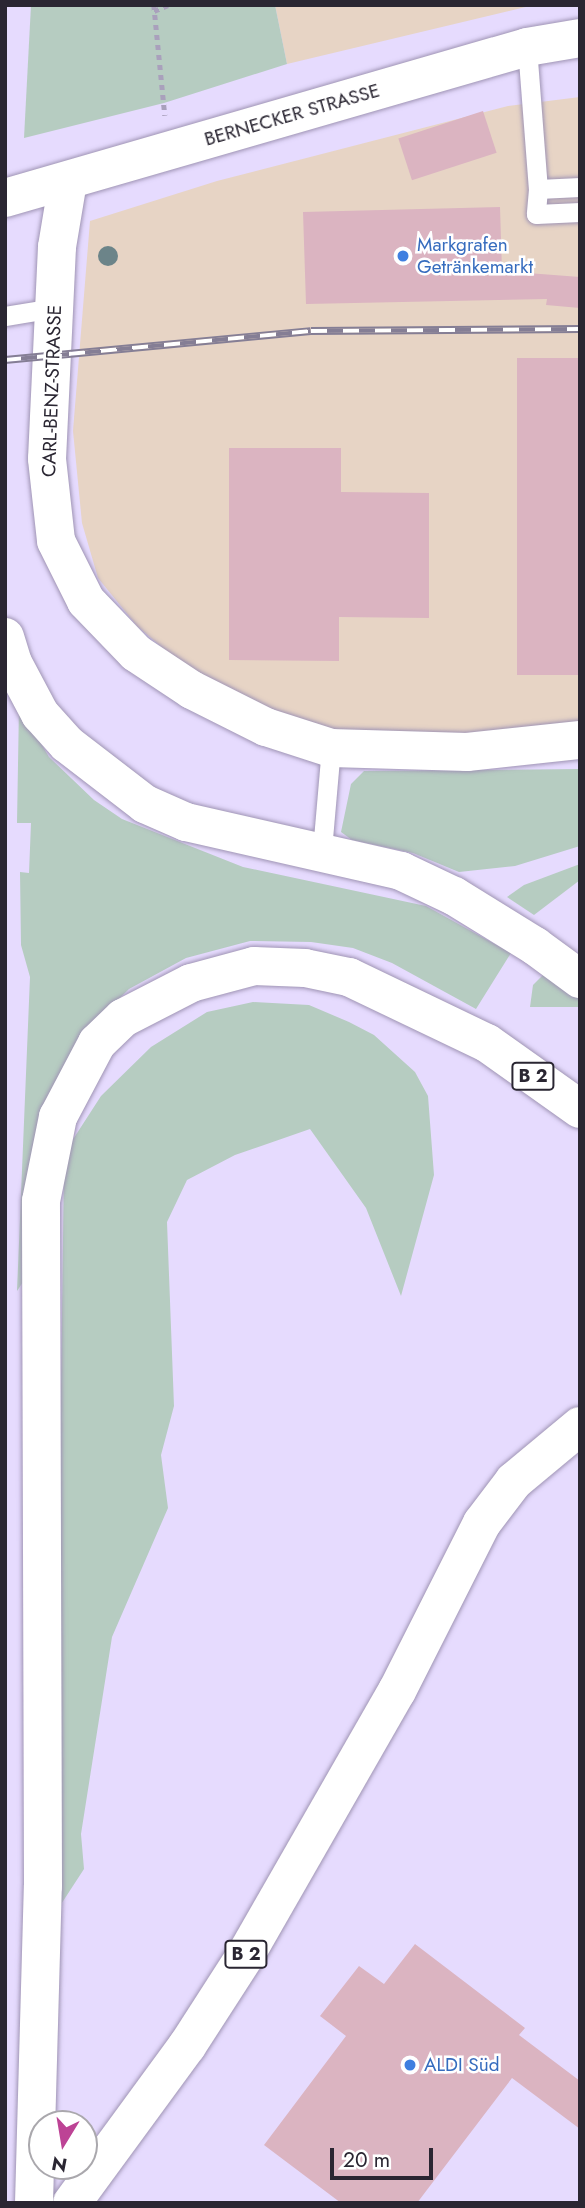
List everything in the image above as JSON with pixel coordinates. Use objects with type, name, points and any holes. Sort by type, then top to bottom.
[{"type":"main road","name":"BERNECKER STRASSE","points":[[5,198],[527,47],[580,38]]},
{"type":"main road","name":"CARL-BENZ-STRASSE","points":[[68,181],[57,247],[48,419],[50,487],[56,541],[86,601],[136,653],[192,690],[267,727],[331,748],[467,752],[580,740]]},
{"type":"main road","points":[[5,637],[13,663],[40,714],[67,744],[145,804],[186,821],[322,850],[401,871],[454,896],[535,946],[580,979]]},
{"type":"main road","name":"B 2","points":[[34,2203],[43,1886],[40,1242],[47,1153],[58,1117],[97,1043],[122,1018],[191,983],[254,965],[305,968],[349,977],[487,1043],[580,1109]]},
{"type":"main road","name":"B 2","points":[[72,2203],[187,2046],[245,1956],[397,1691],[482,1523],[514,1481],[580,1426]]},
{"type":"lane","points":[[527,47],[538,189],[536,214]]},
{"type":"lane","points":[[538,189],[580,187]]},
{"type":"lane","points":[[536,214],[580,212]]},
{"type":"lane","points":[[536,214],[580,226]]},
{"type":"lane","points":[[5,316],[54,308]]},
{"type":"lane","points":[[322,850],[331,748]]},
{"type":"path","points":[[168,5],[154,8],[169,151]]},
{"type":"shaded area","points":[[275,5],[534,5],[287,64]]},
{"type":"shaded area","points":[[580,97],[580,755],[343,735],[266,710],[192,673],[137,626],[98,578],[82,523],[73,431],[90,221],[217,181],[508,106]]},
{"type":"green space","points":[[31,5],[275,5],[287,64],[164,103],[24,138]]},
{"type":"green space","points":[[19,706],[49,757],[94,800],[122,819],[243,867],[426,906],[511,953],[476,1009],[392,963],[353,948],[311,942],[250,941],[186,958],[129,989],[92,1025],[23,1282],[17,1291],[30,977],[21,945],[20,872],[29,873],[31,823],[17,823]]},
{"type":"green space","points":[[580,769],[580,846],[515,866],[459,872],[413,853],[352,840],[341,832],[351,784],[364,771]]},
{"type":"green space","points":[[580,864],[580,880],[534,915],[507,897],[524,885]]},
{"type":"green space","points":[[545,973],[580,996],[580,1007],[530,1007],[533,985]]},
{"type":"green space","points":[[253,1002],[309,1005],[349,1022],[374,1035],[415,1072],[428,1096],[434,1175],[401,1296],[366,1208],[310,1129],[235,1155],[187,1180],[167,1222],[174,1406],[161,1455],[168,1508],[112,1637],[81,1834],[84,1869],[54,1915],[64,1165],[70,1144],[101,1096],[151,1047],[207,1012]]},
{"type":"building","points":[[483,111],[497,153],[412,180],[398,139]]},
{"type":"building","name":"Markgrafen Getränkemarkt","points":[[500,207],[502,271],[580,277],[580,308],[546,305],[547,299],[306,304],[303,212]]},
{"type":"building","points":[[517,358],[580,358],[580,675],[517,675]]},
{"type":"building","points":[[229,448],[341,448],[341,492],[429,493],[429,618],[339,617],[339,661],[229,660]]},
{"type":"building","name":"ALDI Süd","points":[[415,1944],[525,2028],[519,2035],[580,2081],[580,2129],[512,2078],[417,2203],[341,2203],[264,2145],[346,2036],[320,2016],[359,1966],[384,1984]]},
{"type":"railway","points":[[5,360],[311,331],[580,329]]},
{"type":"place","name":"Markgrafen Getränkemarkt","points":[[403,256]]},
{"type":"place","name":"ALDI Süd","points":[[410,2065]]}]
